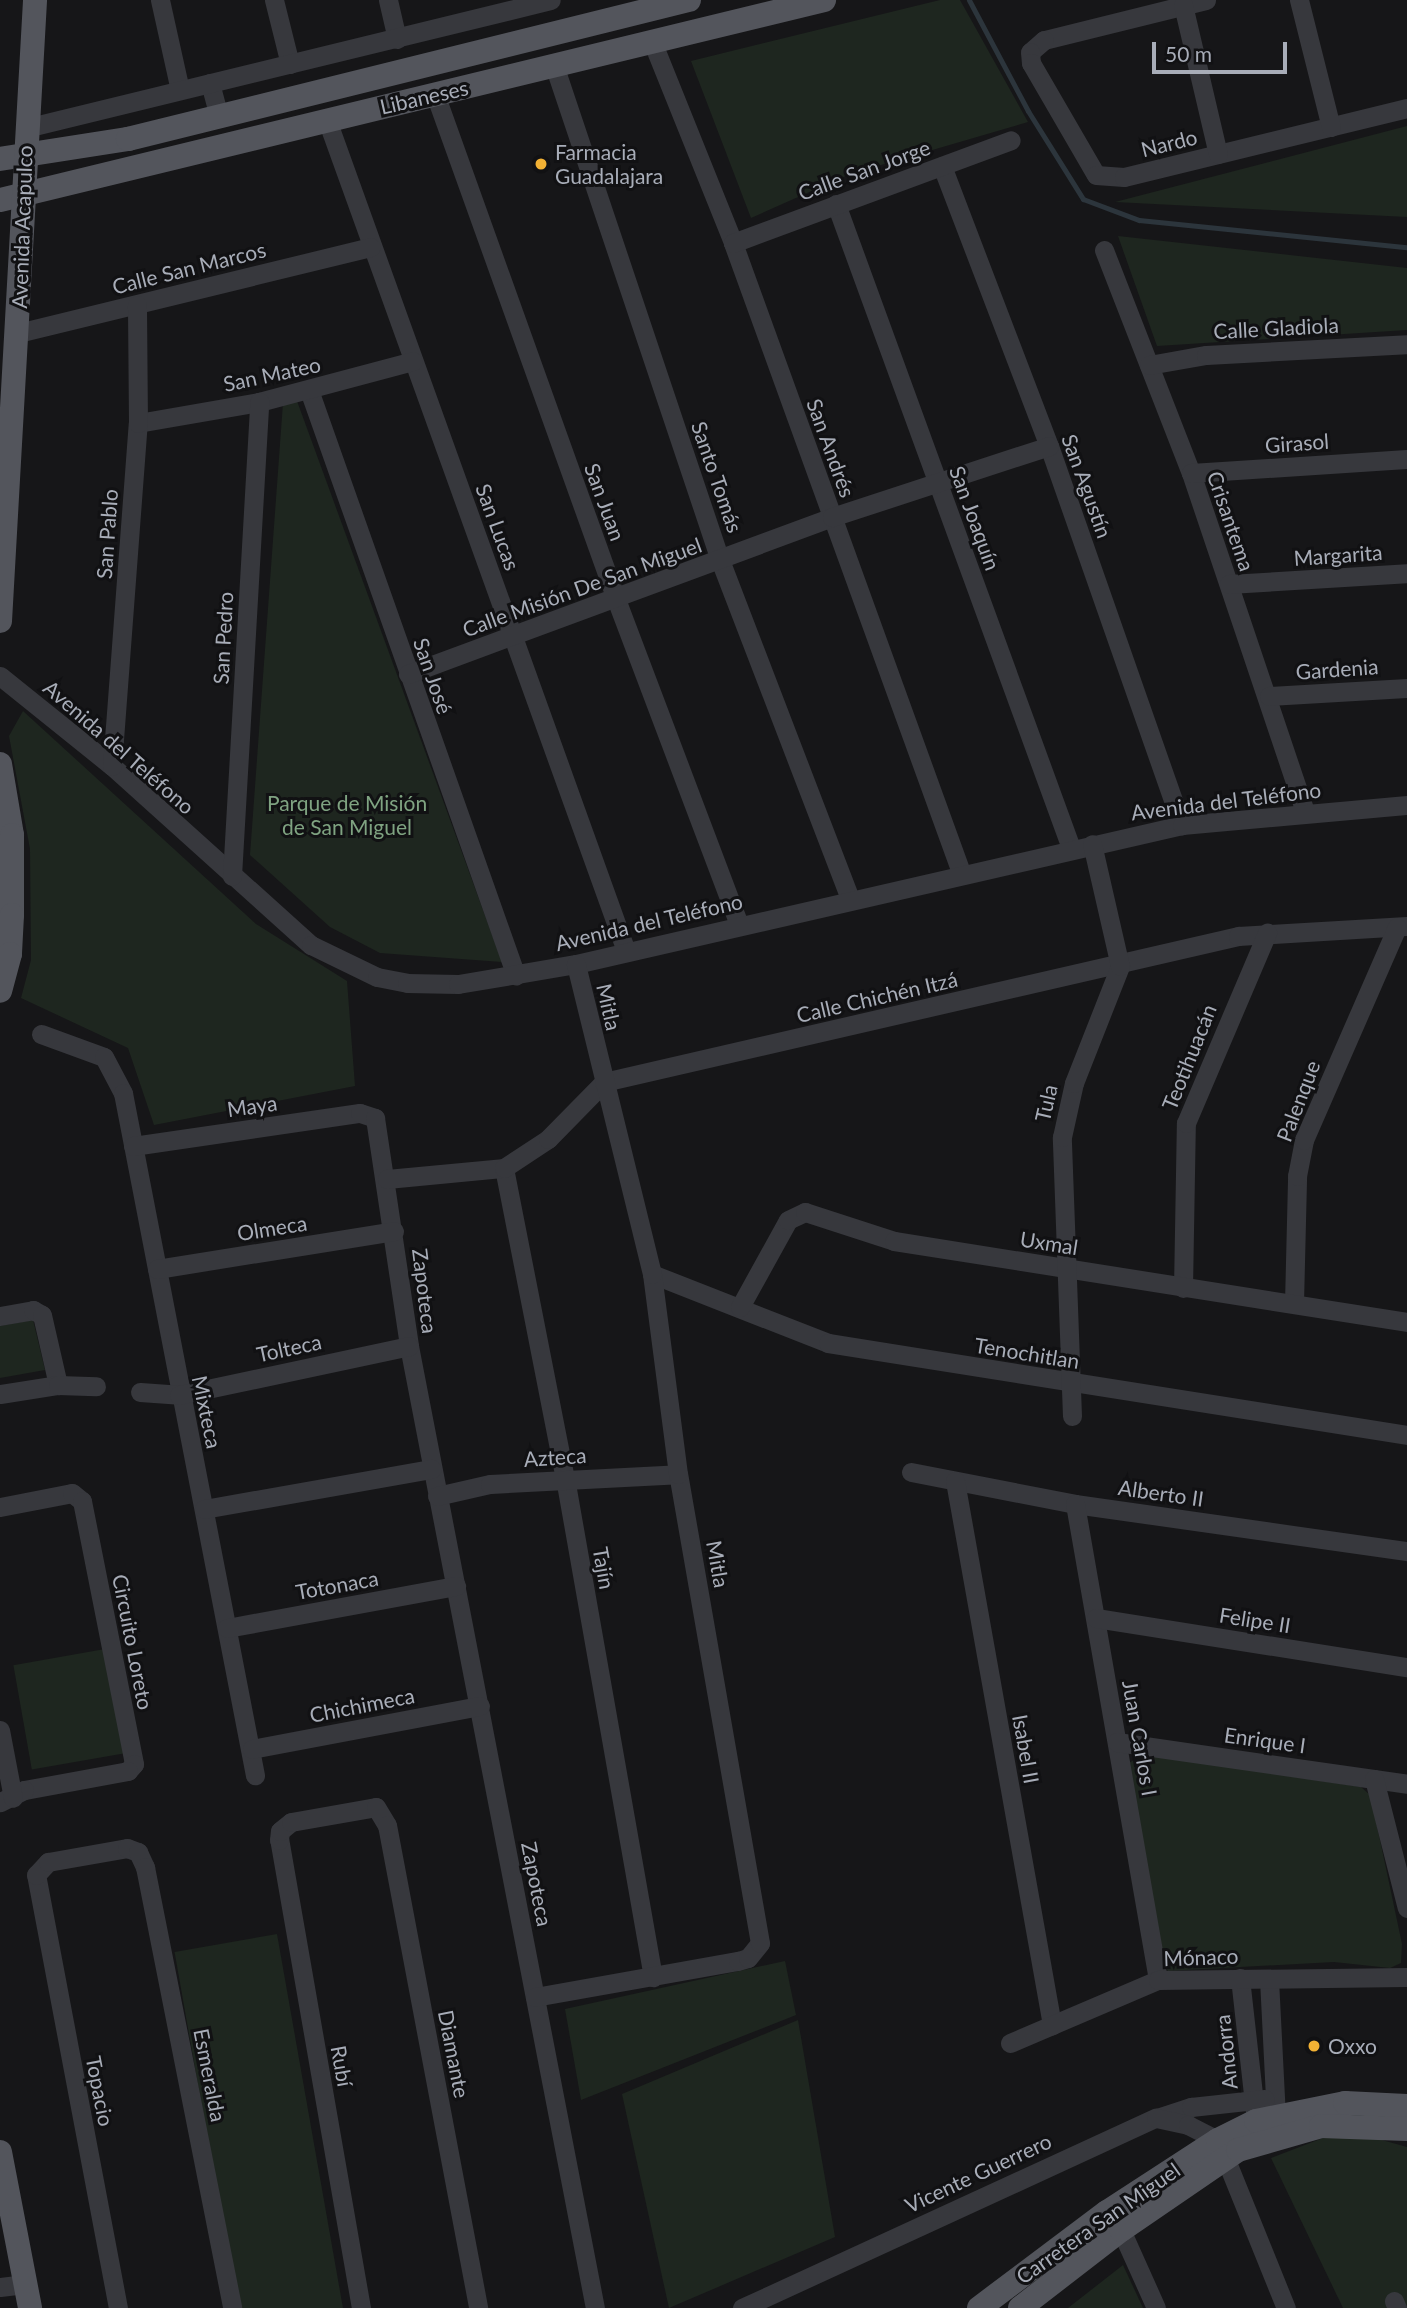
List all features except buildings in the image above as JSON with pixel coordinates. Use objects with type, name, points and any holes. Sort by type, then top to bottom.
[{"type":"main road","name":"Avenida Acapulco","points":[[0,621],[18,333],[12,197],[25,158],[35,0]]},
{"type":"main road","name":"Libaneses","points":[[0,159],[25,158],[219,116],[689,0]]},
{"type":"main road","name":"Libaneses","points":[[12,197],[824,0]]},
{"type":"main road","points":[[0,764],[12,835],[10,954],[0,991]]},
{"type":"main road","points":[[0,845],[10,871]]},
{"type":"main road","points":[[1221,2150],[1265,2109],[1345,2103],[1407,2106]]},
{"type":"main road","points":[[1221,2150],[1305,2128],[1339,2124],[1407,2129]]},
{"type":"main road","name":"Carretera San Miguel","points":[[1020,2308],[1221,2150]]},
{"type":"main road","name":"Carretera San Miguel","points":[[979,2308],[1107,2212],[1221,2150]]},
{"type":"main road","points":[[0,2152],[30,2308]]},
{"type":"street","points":[[160,0],[180,90]]},
{"type":"street","points":[[275,0],[290,64]]},
{"type":"street","points":[[388,0],[397,39]]},
{"type":"street","points":[[26,128],[397,39],[506,6],[551,0]]},
{"type":"street","points":[[1206,0],[1183,5],[1218,154]]},
{"type":"street","points":[[1298,0],[1331,127]]},
{"type":"street","name":"Nardo","points":[[1183,5],[1044,40],[1030,52],[1031,64],[1096,174],[1124,177],[1407,108]]},
{"type":"street","name":"San Andrés","points":[[652,41],[733,243],[961,872]]},
{"type":"street","name":"Santo Tomás","points":[[554,65],[720,560],[850,899]]},
{"type":"street","points":[[210,83],[219,116]]},
{"type":"street","name":"San Juan","points":[[435,94],[616,599],[739,924]]},
{"type":"street","name":"San Lucas","points":[[327,120],[625,951]]},
{"type":"street","name":"Calle San Jorge","points":[[733,243],[1011,140]]},
{"type":"street","name":"San Agustín","points":[[942,166],[1049,446],[1182,825]]},
{"type":"street","name":"San Joaquín","points":[[836,204],[1071,848]]},
{"type":"street","name":"Calle San Marcos","points":[[18,333],[371,247]]},
{"type":"street","name":"Crisantema","points":[[1104,250],[1191,473],[1269,696],[1305,811]]},
{"type":"street","name":"San Pablo","points":[[112,766],[138,423],[137,305]]},
{"type":"street","name":"Calle Gladiola","points":[[1149,365],[1206,355],[1407,344]]},
{"type":"street","name":"San Mateo","points":[[138,423],[309,390],[413,361]]},
{"type":"street","name":"San José","points":[[309,390],[516,976]]},
{"type":"street","name":"San Pedro","points":[[232,876],[260,401]]},
{"type":"street","name":"Calle Misión De San Miguel","points":[[408,674],[514,637],[832,517],[937,480],[1049,446]]},
{"type":"street","name":"Girasol","points":[[1191,473],[1407,459]]},
{"type":"street","name":"Margarita","points":[[1229,584],[1407,573]]},
{"type":"street","name":"Avenida del Teléfono","points":[[0,676],[112,766],[311,944],[377,977],[458,984],[516,976],[961,872],[1182,825],[1305,811],[1407,805]]},
{"type":"street","name":"Gardenia","points":[[1269,696],[1407,688]]},
{"type":"street","points":[[1092,844],[1120,966]]},
{"type":"street","name":"Calle Chichén Itzá","points":[[604,1082],[1120,966],[1238,936],[1402,926]]},
{"type":"street","name":"Palenque","points":[[1294,1303],[1297,1176],[1304,1140],[1402,926]]},
{"type":"street","name":"Teotihuacán","points":[[1183,1288],[1186,1123],[1267,933]]},
{"type":"street","name":"Mitla","points":[[534,1997],[738,1961],[756,1951],[760,1943],[678,1474],[652,1274],[576,964]]},
{"type":"street","name":"Tula","points":[[1072,1416],[1062,1138],[1066,1107],[1120,966]]},
{"type":"street","name":"Mixteca","points":[[41,1034],[108,1061],[123,1093],[179,1395],[255,1774]]},
{"type":"street","points":[[387,1179],[504,1168],[548,1139],[604,1082]]},
{"type":"street","name":"Maya","points":[[133,1146],[360,1113],[375,1118]]},
{"type":"street","name":"Zapoteca","points":[[375,1118],[387,1179],[409,1346],[595,2308]]},
{"type":"street","name":"Tajín","points":[[504,1168],[565,1478],[653,1977]]},
{"type":"street","name":"Uxmal","points":[[740,1307],[788,1220],[805,1212],[894,1241],[1407,1322]]},
{"type":"street","name":"Olmeca","points":[[157,1269],[394,1231]]},
{"type":"street","name":"Tenochitlan","points":[[652,1274],[828,1343],[1072,1384],[1407,1434]]},
{"type":"street","points":[[0,1316],[33,1310],[42,1315],[58,1385]]},
{"type":"street","name":"Tolteca","points":[[140,1392],[179,1395],[409,1346]]},
{"type":"street","points":[[0,1394],[58,1385],[96,1386]]},
{"type":"street","points":[[204,1509],[432,1469]]},
{"type":"street","name":"Alberto II","points":[[911,1472],[1075,1504],[1407,1551]]},
{"type":"street","name":"Azteca","points":[[437,1496],[490,1484],[678,1474]]},
{"type":"street","name":"Isabel II","points":[[955,1481],[1052,2025]]},
{"type":"street","name":"Circuito Loreto","points":[[0,1507],[72,1493],[82,1502],[134,1764],[122,1773],[10,1792],[0,1730]]},
{"type":"street","name":"Juan Carlos I","points":[[1075,1504],[1158,1980]]},
{"type":"street","name":"Totonaca","points":[[227,1628],[456,1586]]},
{"type":"street","name":"Felipe II","points":[[1096,1618],[1407,1667]]},
{"type":"street","name":"Chichimeca","points":[[252,1749],[480,1706]]},
{"type":"street","name":"Enrique I","points":[[1117,1742],[1407,1784]]},
{"type":"street","points":[[1374,1779],[1407,1908]]},
{"type":"street","name":"Diamante","points":[[280,1831],[296,1821],[381,1809],[478,2308]]},
{"type":"street","name":"Rubí","points":[[280,1831],[361,2308]]},
{"type":"street","name":"Topacio","points":[[118,2308],[37,1882],[39,1869],[48,1862],[127,1848],[138,1852]]},
{"type":"street","name":"Esmeralda","points":[[138,1852],[145,1867],[232,2308]]},
{"type":"street","name":"Mónaco","points":[[1010,2043],[1158,1980],[1407,1977]]},
{"type":"street","name":"Andorra","points":[[1240,1978],[1265,2109]]},
{"type":"street","points":[[1265,2109],[1269,1979]]},
{"type":"street","name":"Vicente Guerrero","points":[[742,2308],[1156,2118],[1191,2107],[1265,2109]]},
{"type":"street","points":[[1156,2118],[1188,2125],[1221,2150],[1286,2308]]},
{"type":"street","points":[[1121,2230],[1156,2308]]},
{"type":"street","points":[[0,2287],[25,2284]]},
{"type":"green space","points":[[940,0],[960,0],[1028,122],[850,174],[751,218],[691,61]]},
{"type":"green space","points":[[1407,126],[1407,217],[1115,202]]},
{"type":"green space","points":[[1118,236],[1407,268],[1407,330],[1157,346]]},
{"type":"green space","name":"Parque de Misión de San Miguel","points":[[297,401],[502,962],[380,953],[330,927],[250,855],[283,403]]},
{"type":"green space","points":[[23,711],[256,924],[347,981],[355,1086],[154,1125],[128,1048],[21,998],[31,960],[30,849],[9,736]]},
{"type":"green space","points":[[33,1320],[45,1370],[0,1378],[0,1326]]},
{"type":"green space","points":[[105,1649],[123,1753],[32,1770],[13,1665]]},
{"type":"green space","points":[[1144,1754],[1361,1787],[1370,1795],[1402,1944],[1401,1963],[1390,1968],[1334,1962],[1168,1971],[1160,1959],[1127,1764]]},
{"type":"green space","points":[[277,1934],[343,2308],[237,2308],[175,1952]]},
{"type":"green space","points":[[785,1961],[796,2015],[581,2100],[565,2009]]},
{"type":"green space","points":[[798,2020],[835,2237],[669,2308],[622,2094]]},
{"type":"green space","points":[[1371,2137],[1407,2147],[1407,2308],[1343,2308],[1271,2158],[1323,2138]]},
{"type":"green space","points":[[1123,2265],[1143,2308],[1068,2308]]},
{"type":"waterway","points":[[969,0],[1028,111],[1083,199],[1139,220],[1407,247]]},
{"type":"place","name":"Farmacia Guadalajara","points":[[541,164]]},
{"type":"place","name":"Oxxo","points":[[1314,2046]]}]
